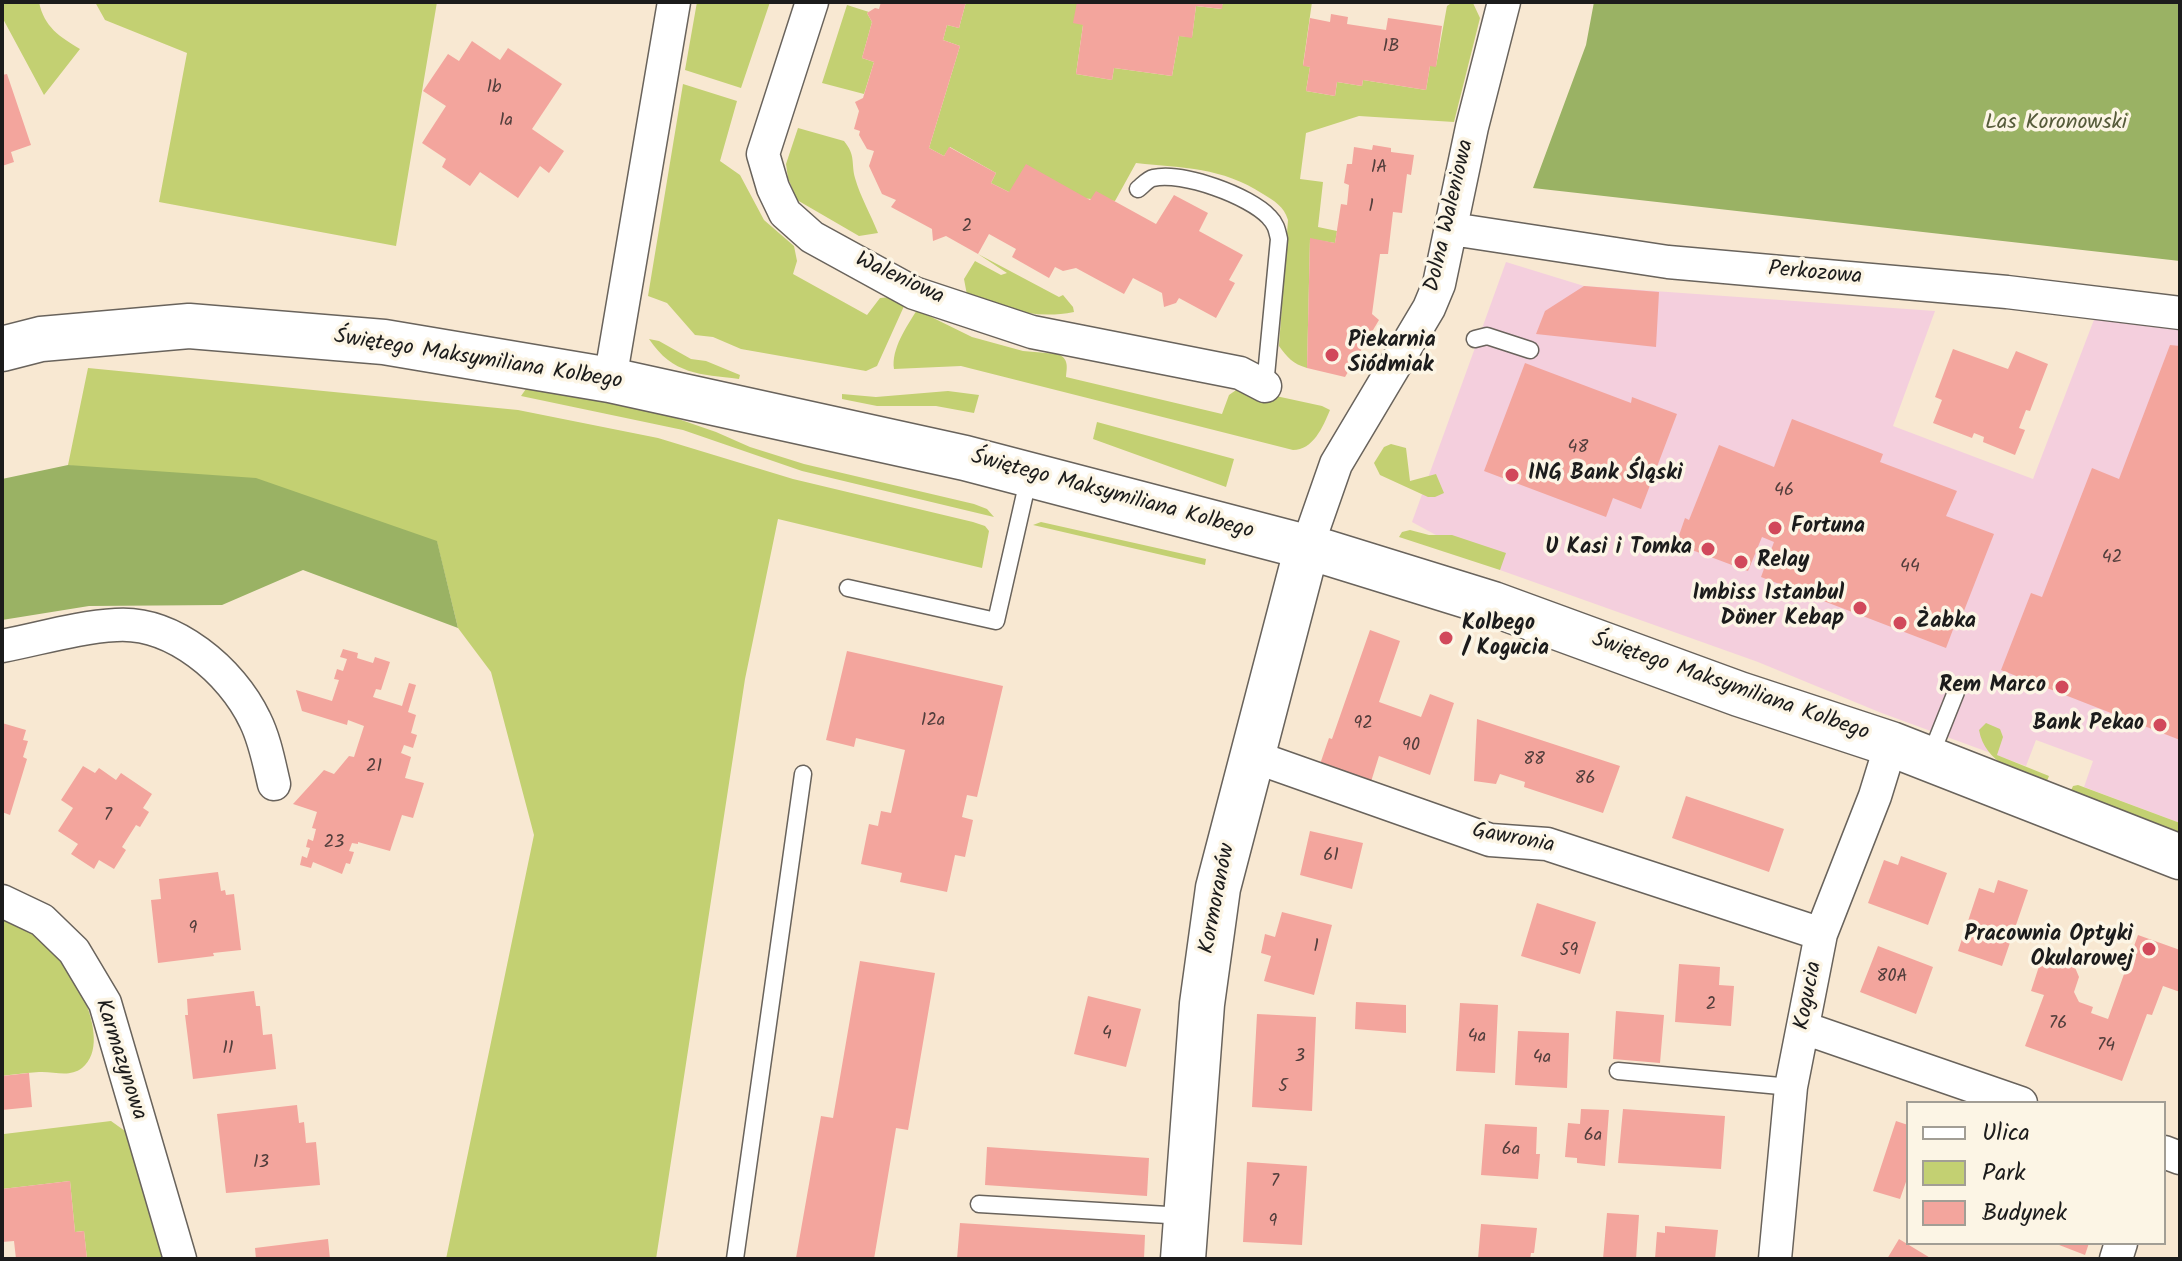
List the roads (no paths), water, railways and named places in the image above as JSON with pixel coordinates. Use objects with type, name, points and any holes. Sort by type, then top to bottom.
[{"type":"main road","name":"Świętego Maksymiliana Kolbego","points":[[2,349],[41,339],[189,326],[384,342],[610,380],[965,458],[1307,547],[1493,604],[1739,694],[1910,752],[2180,857]]},
{"type":"main road","name":"Kormoranów","points":[[1183,1259],[1202,1004],[1218,888],[1307,547]]},
{"type":"street","points":[[610,380],[674,2]]},
{"type":"street","name":"Waleniowa","points":[[812,2],[763,154],[773,188],[785,213],[812,237],[914,293],[1032,332],[1253,380]]},
{"type":"street","name":"Dolna Waleniowa","points":[[1307,547],[1336,464],[1429,308],[1439,284],[1472,127],[1504,2]]},
{"type":"street","name":"Perkozowa","points":[[1452,229],[1668,262],[2007,292],[2180,313]]},
{"type":"street","points":[[2,646],[118,625],[174,638],[198,652],[241,696],[256,721],[274,784]]},
{"type":"street","name":"Kogucia","points":[[1775,1259],[1791,1087],[1821,934],[1865,821],[1910,752]]},
{"type":"street","name":"Gawronia","points":[[1252,756],[1490,840],[1547,844],[1821,934]]},
{"type":"street","name":"Karmazynowa","points":[[2,901],[42,920],[74,951],[105,1003],[180,1259]]},
{"type":"street","points":[[1804,1028],[2015,1101]]},
{"type":"lane","points":[[1138,189],[1152,178],[1192,180],[1213,185],[1267,214],[1276,226],[1279,239],[1253,380]]},
{"type":"lane","points":[[1475,339],[1487,336],[1530,350]]},
{"type":"lane","points":[[848,588],[996,621],[1030,475]]},
{"type":"lane","points":[[1910,752],[1956,692]]},
{"type":"lane","points":[[735,1259],[803,774]]},
{"type":"lane","points":[[1618,1071],[1791,1087]]},
{"type":"lane","points":[[979,1204],[1187,1216]]},
{"type":"place","name":"Piekarnia Siódmiak","points":[[1332,355]]},
{"type":"place","name":"ING Bank Śląski","points":[[1512,475]]},
{"type":"place","name":"Fortuna","points":[[1775,528]]},
{"type":"place","name":"U Kasi i Tomka","points":[[1708,549]]},
{"type":"place","name":"Relay","points":[[1741,562]]},
{"type":"place","name":"Imbiss Istanbul Döner Kebap","points":[[1860,608]]},
{"type":"place","name":"Żabka","points":[[1900,623]]},
{"type":"place","name":"Kolbego / Kogucia","points":[[1446,638]]},
{"type":"place","name":"Rem Marco","points":[[2062,687]]},
{"type":"place","name":"Bank Pekao","points":[[2160,725]]},
{"type":"place","name":"Pracownia Optyki Okularowej","points":[[2149,949]]},
{"type":"park label","name":"Las Koronowski","points":[[2056,124]]}]
